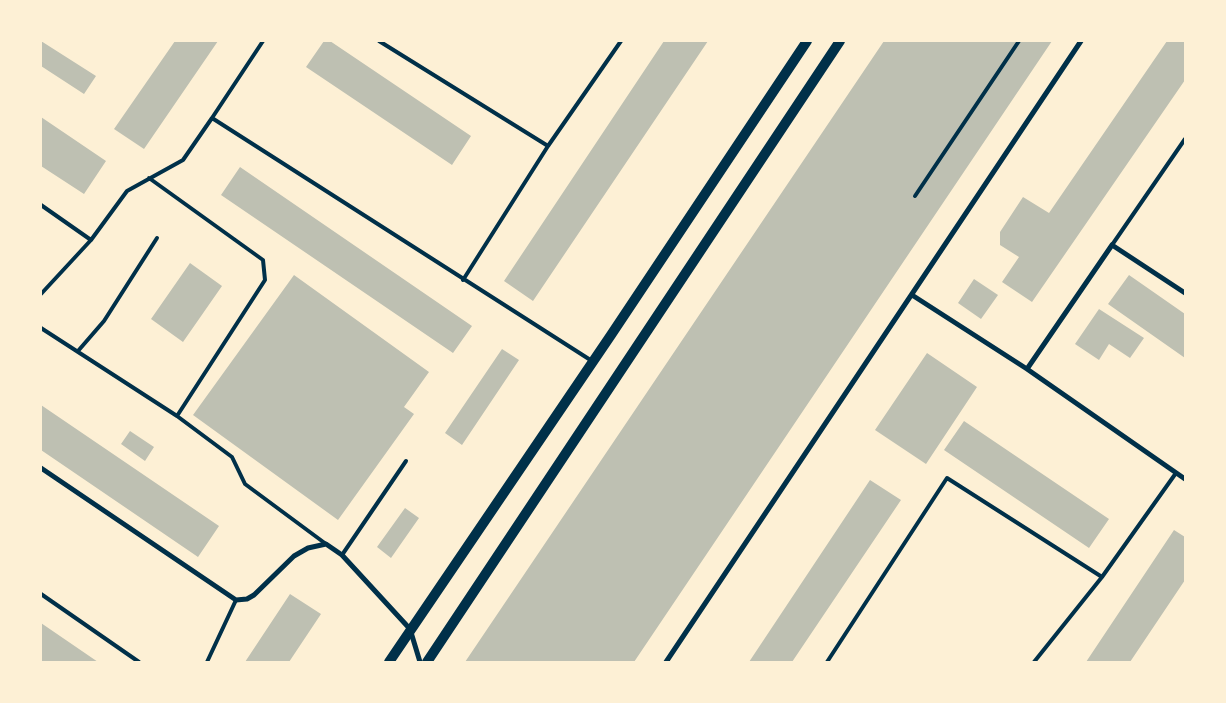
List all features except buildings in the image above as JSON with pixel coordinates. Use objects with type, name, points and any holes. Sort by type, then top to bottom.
[{"type":"main road","points":[[389,662],[807,41]]},
{"type":"main road","points":[[427,662],[840,41]]},
{"type":"street","points":[[666,662],[1081,41]]},
{"type":"street","points":[[1026,369],[1112,245],[1185,293]]},
{"type":"street","points":[[912,295],[1026,369],[1185,479]]},
{"type":"street","points":[[41,468],[236,600],[247,599],[254,595],[294,556],[308,548],[326,544],[342,555],[410,629],[420,662]]},
{"type":"lane","points":[[41,294],[91,240],[127,190],[183,160],[263,41]]},
{"type":"lane","points":[[379,41],[548,146]]},
{"type":"lane","points":[[463,280],[548,146],[620,41]]},
{"type":"lane","points":[[915,196],[1019,41]]},
{"type":"lane","points":[[212,118],[592,361]]},
{"type":"lane","points":[[1112,245],[1185,138]]},
{"type":"lane","points":[[150,178],[262,260],[265,280],[177,416]]},
{"type":"lane","points":[[41,205],[91,240]]},
{"type":"lane","points":[[78,351],[104,321],[157,238]]},
{"type":"lane","points":[[41,328],[177,416],[232,456],[245,484],[326,544]]},
{"type":"lane","points":[[342,555],[406,462]]},
{"type":"lane","points":[[1034,662],[1102,577],[1176,473]]},
{"type":"lane","points":[[826,662],[947,478],[1102,577]]},
{"type":"lane","points":[[41,594],[139,662]]},
{"type":"lane","points":[[207,662],[236,600]]}]
